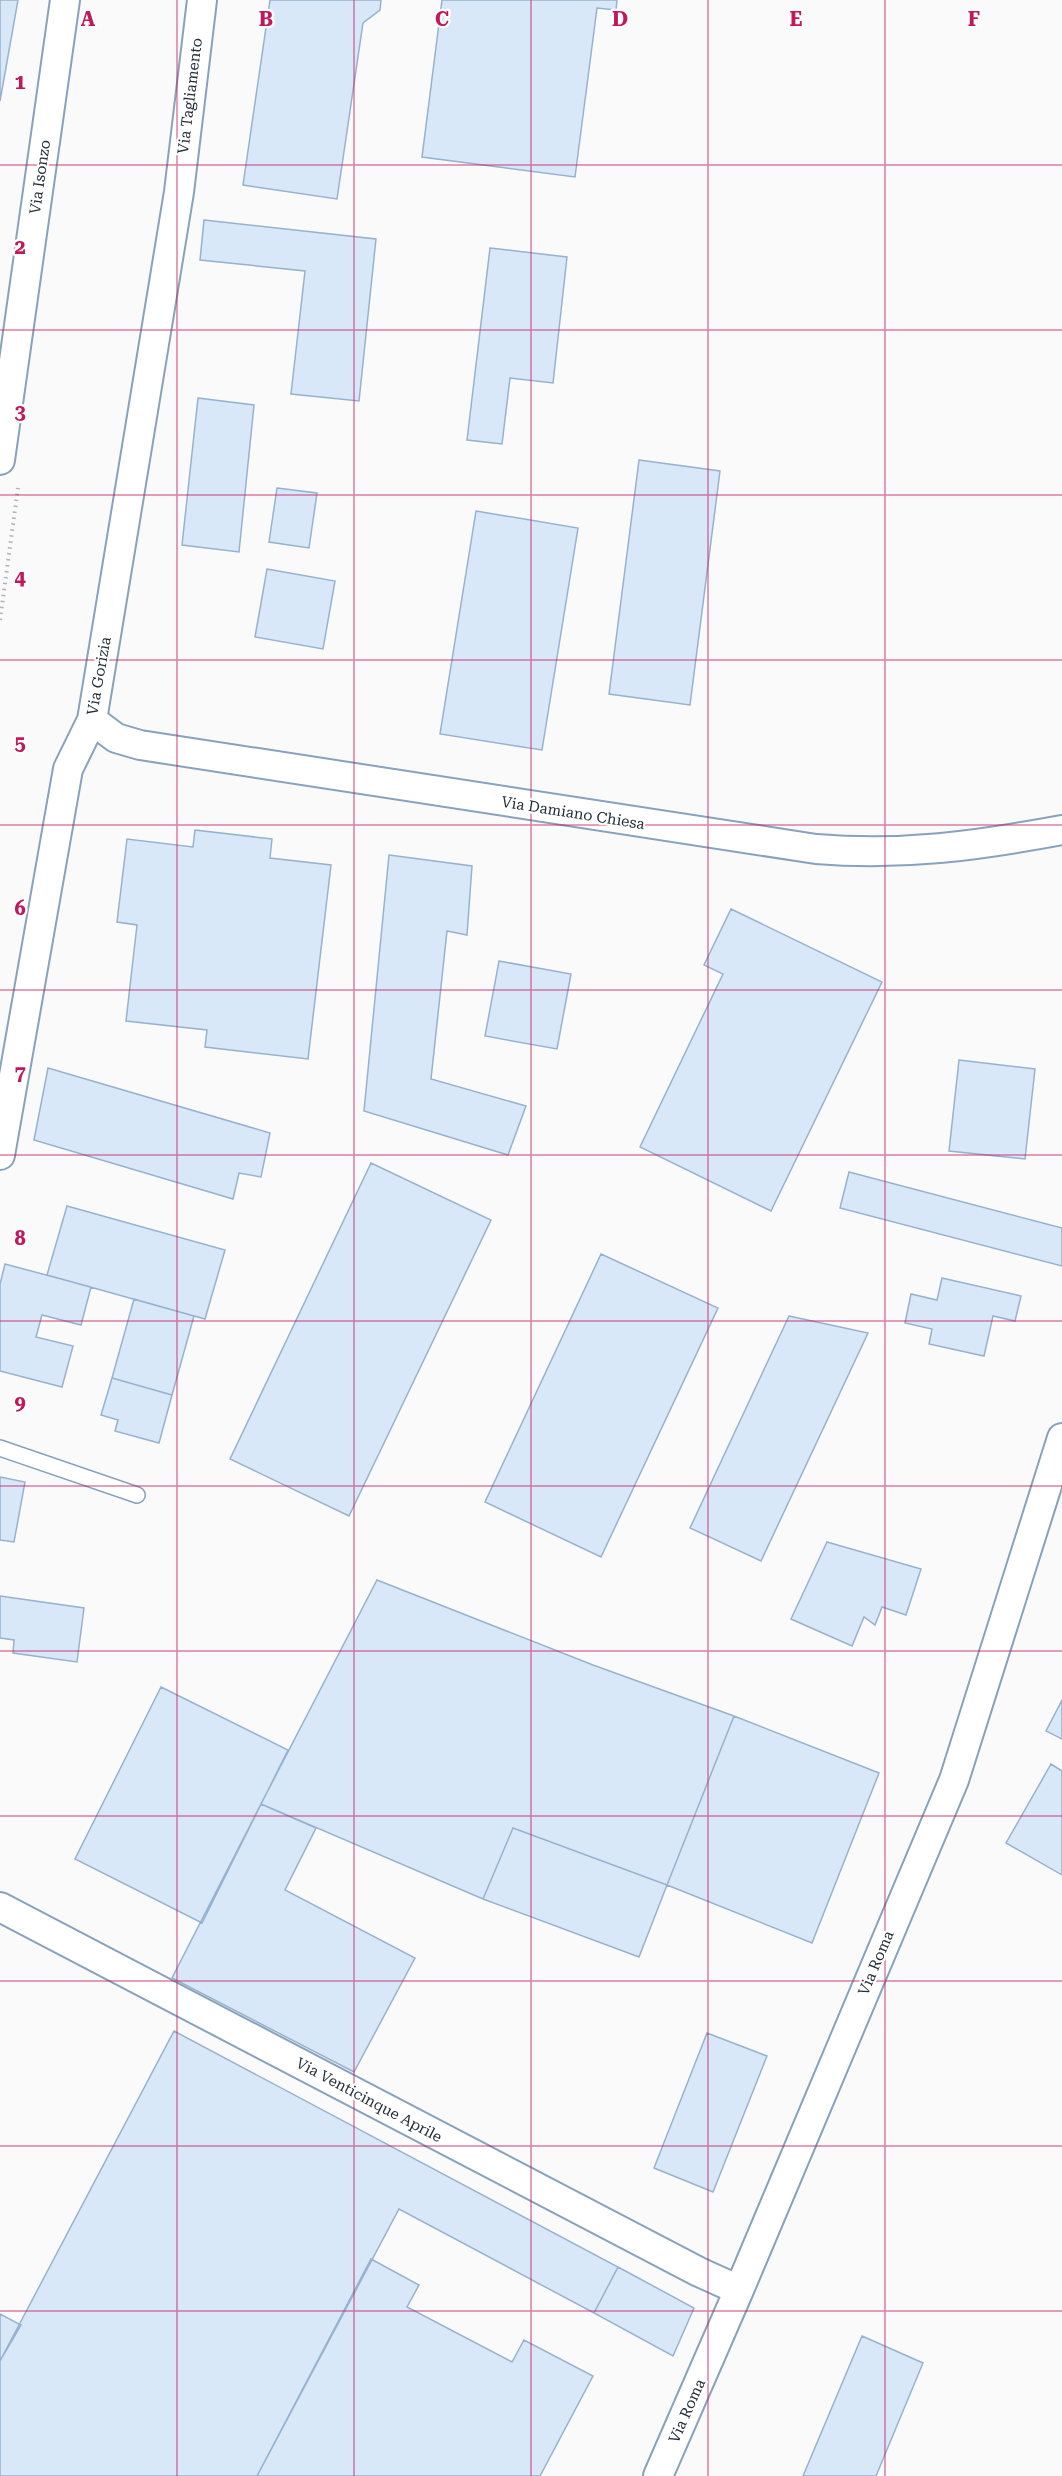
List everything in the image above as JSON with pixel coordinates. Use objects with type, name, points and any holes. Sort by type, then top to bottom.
[{"type":"street","name":"Via Isonzo","points":[[0,460],[65,0]]},
{"type":"street","name":"Via Tagliamento","points":[[179,192],[202,0]]},
{"type":"street","name":"Via Gorizia","points":[[0,1155],[68,769],[92,720],[179,192]]},
{"type":"street","name":"Via Damiano Chiesa","points":[[92,720],[116,738],[140,745],[816,849],[862,852],[928,851],[1062,830]]},
{"type":"street","name":"Via Roma","points":[[658,2476],[740,2290],[954,1780],[1062,1438]]},
{"type":"street","name":"Via Venticinque Aprile","points":[[0,1907],[688,2266],[740,2290]]},
{"type":"lane","points":[[0,1448],[137,1495]]},
{"type":"building","points":[[0,0],[18,0],[0,101]]},
{"type":"building","points":[[270,0],[381,0],[380,10],[363,23],[337,199],[243,185]]},
{"type":"building","points":[[442,0],[617,0],[616,10],[597,8],[575,177],[422,157]]},
{"type":"building","points":[[204,220],[376,239],[359,401],[291,394],[305,271],[200,260]]},
{"type":"building","points":[[490,248],[567,257],[553,383],[510,378],[502,444],[467,440]]},
{"type":"building","points":[[198,398],[254,405],[239,552],[182,545]]},
{"type":"building","points":[[639,460],[720,471],[690,705],[609,694]]},
{"type":"building","points":[[277,488],[317,493],[309,548],[269,542]]},
{"type":"building","points":[[476,511],[578,528],[542,750],[440,734]]},
{"type":"building","points":[[267,569],[335,581],[323,649],[255,637]]},
{"type":"building","points":[[195,830],[272,839],[270,858],[331,865],[308,1059],[205,1047],[207,1030],[126,1021],[137,925],[117,922],[127,839],[193,847]]},
{"type":"building","points":[[389,855],[472,866],[467,935],[447,931],[431,1079],[526,1106],[508,1155],[364,1111]]},
{"type":"building","points":[[731,909],[882,982],[771,1211],[640,1147],[723,974],[704,965]]},
{"type":"building","points":[[499,961],[571,974],[557,1049],[485,1036]]},
{"type":"building","points":[[959,1060],[1035,1069],[1025,1159],[949,1151]]},
{"type":"building","points":[[48,1068],[270,1133],[261,1177],[239,1173],[233,1199],[34,1140]]},
{"type":"building","points":[[371,1163],[491,1220],[349,1516],[230,1459]]},
{"type":"building","points":[[849,1172],[1062,1228],[1062,1266],[840,1208]]},
{"type":"building","points":[[67,1206],[225,1250],[205,1319],[47,1275]]},
{"type":"building","points":[[601,1254],[718,1308],[601,1557],[485,1502]]},
{"type":"building","points":[[5,1264],[91,1287],[81,1325],[42,1315],[36,1337],[73,1346],[62,1387],[0,1371],[0,1284]]},
{"type":"building","points":[[942,1278],[1021,1296],[1015,1321],[993,1316],[984,1356],[929,1344],[932,1329],[905,1323],[911,1294],[937,1300]]},
{"type":"building","points":[[134,1299],[194,1316],[172,1395],[112,1378]]},
{"type":"building","points":[[789,1316],[868,1333],[761,1561],[690,1528]]},
{"type":"building","points":[[112,1378],[172,1395],[159,1443],[115,1431],[118,1420],[101,1415]]},
{"type":"building","points":[[0,1477],[25,1482],[14,1542],[0,1540]]},
{"type":"building","points":[[827,1542],[921,1569],[906,1615],[882,1607],[875,1625],[864,1617],[852,1646],[791,1619]]},
{"type":"building","points":[[377,1580],[593,1665],[734,1716],[667,1885],[513,1828],[483,1899],[261,1804]]},
{"type":"building","points":[[0,1596],[84,1608],[77,1662],[13,1653],[14,1640],[0,1638]]},
{"type":"building","points":[[161,1687],[288,1750],[202,1923],[75,1859]]},
{"type":"building","points":[[1062,1700],[1062,1739],[1046,1731]]},
{"type":"building","points":[[734,1716],[879,1773],[812,1943],[667,1885]]},
{"type":"building","points":[[1051,1764],[1062,1771],[1062,1875],[1006,1843]]},
{"type":"building","points":[[261,1804],[316,1828],[285,1890],[415,1958],[354,2072],[172,1978]]},
{"type":"building","points":[[513,1828],[667,1885],[639,1957],[483,1899]]},
{"type":"building","points":[[174,2031],[618,2267],[594,2313],[399,2209],[257,2476],[0,2476],[0,2361]]},
{"type":"building","points":[[707,2033],[767,2056],[713,2192],[654,2168]]},
{"type":"building","points":[[371,2259],[419,2285],[407,2307],[512,2362],[524,2340],[593,2376],[540,2476],[257,2476]]},
{"type":"building","points":[[618,2267],[694,2308],[673,2356],[594,2313]]},
{"type":"building","points":[[0,2314],[21,2325],[0,2361]]},
{"type":"building","points":[[862,2336],[923,2363],[876,2476],[803,2476]]}]
